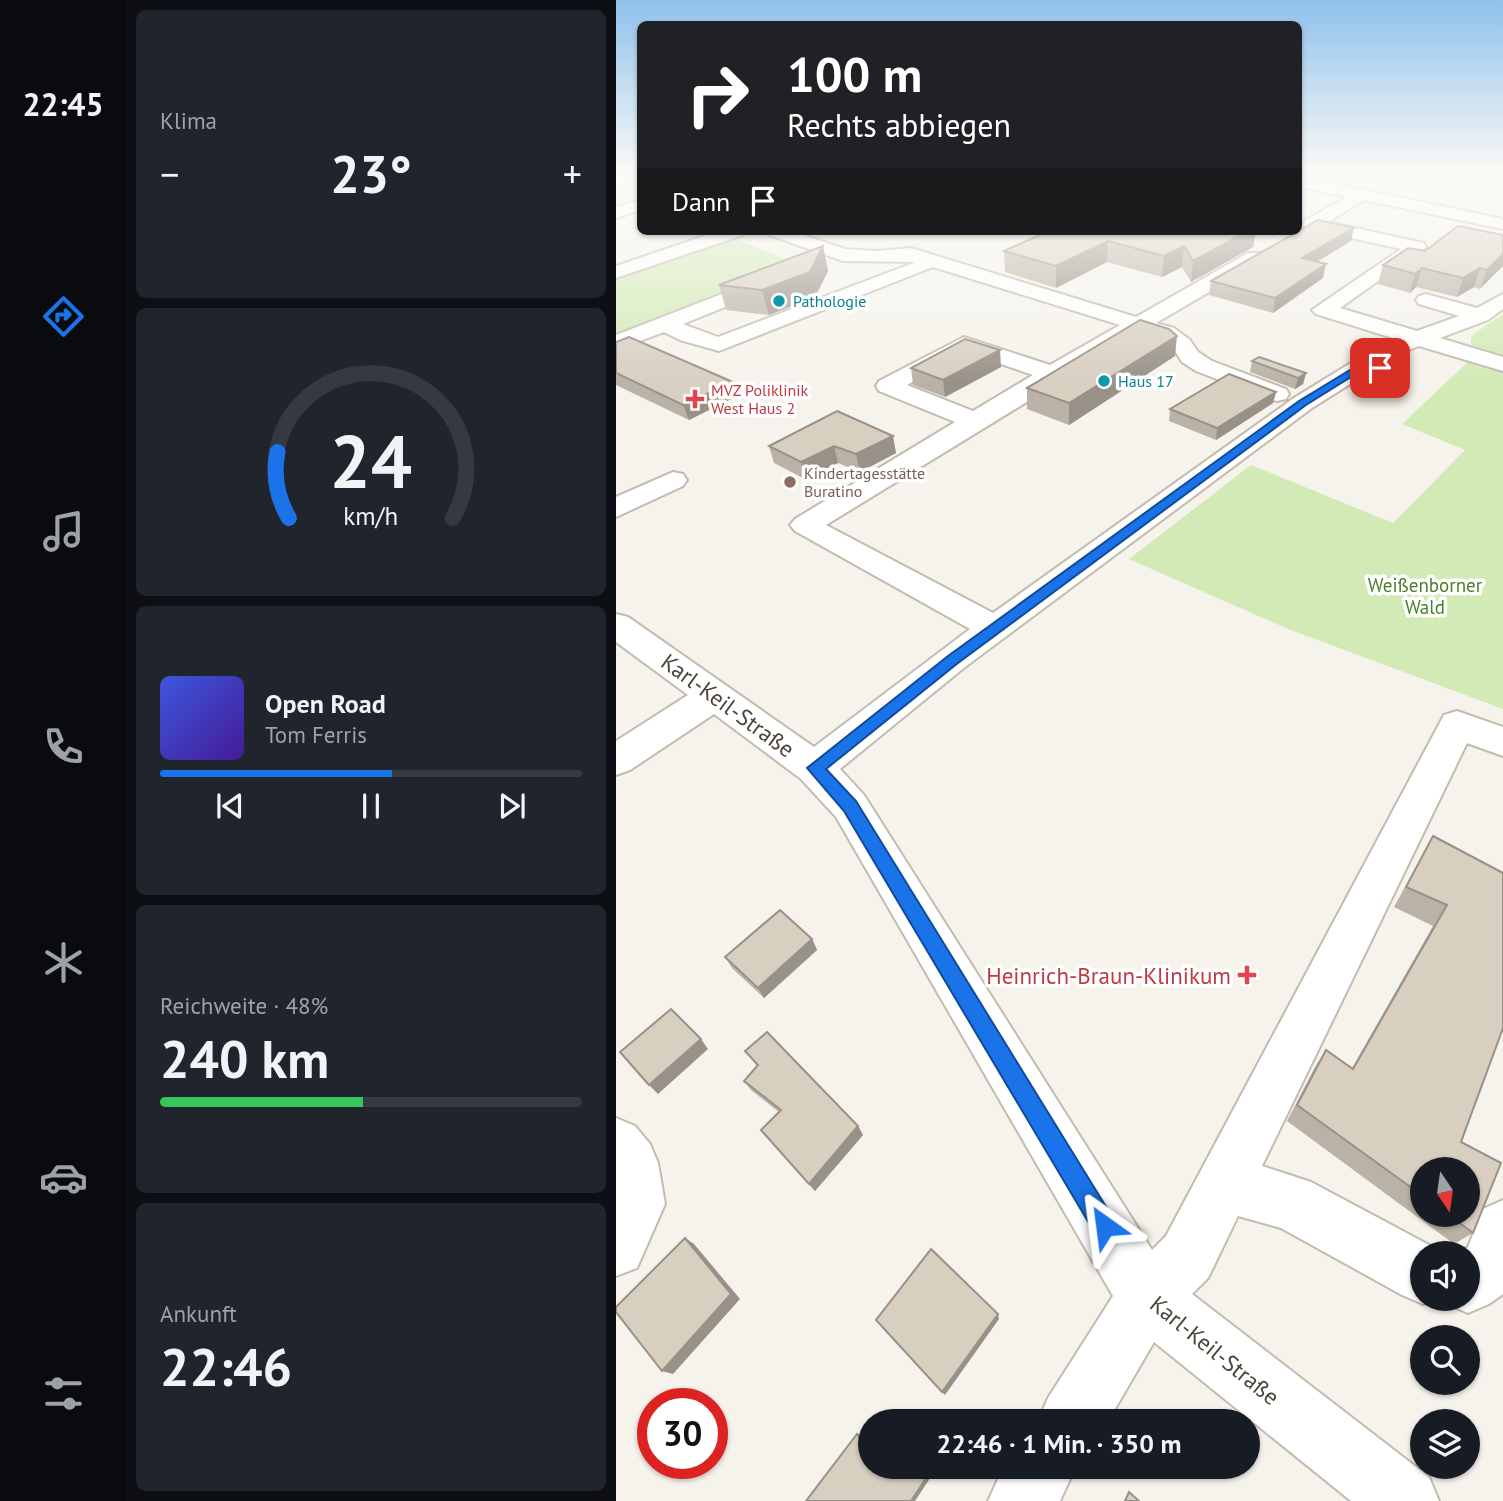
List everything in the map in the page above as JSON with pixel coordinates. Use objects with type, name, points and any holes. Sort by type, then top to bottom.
[{"type":"street","points":[[616,272],[698,244]]},
{"type":"street","points":[[813,244],[831,257],[875,257],[915,245],[935,261],[1166,333],[1204,366],[1303,403]]},
{"type":"street","points":[[996,629],[805,525],[1270,244]]},
{"type":"street","points":[[1385,244],[1417,247],[1323,310],[1503,363]]},
{"type":"street","points":[[666,324],[688,335],[719,344],[935,261]]},
{"type":"street","points":[[616,343],[793,274]]},
{"type":"street","points":[[1426,300],[1480,315]]},
{"type":"street","points":[[815,768],[953,659],[1303,403],[1373,366],[1417,337],[1480,315],[1503,300]]},
{"type":"street","points":[[975,421],[888,386],[964,344],[1052,374]]},
{"type":"street","points":[[616,508],[673,480]]},
{"type":"street","name":"Karl-Keil-Straße","points":[[616,625],[815,768],[850,806],[1147,1297],[1405,1501]]},
{"type":"street","points":[[616,760],[716,695]]},
{"type":"street","points":[[1078,1409],[1147,1297],[1187,1257],[1457,726],[1503,742]]},
{"type":"street","points":[[616,1145],[631,1163],[637,1204],[616,1247]]},
{"type":"street","points":[[1225,1185],[1291,1202],[1410,1267]]},
{"type":"street","points":[[1480,1274],[1490,1267],[1503,1229]]},
{"type":"street","points":[[1022,1501],[1035,1479]]},
{"type":"green space","points":[[714,244],[748,244],[801,264],[616,337],[616,278]]},
{"type":"green space","name":"Weißenborner Wald","points":[[1503,314],[1503,709],[1288,629],[1129,559],[1251,465],[1393,523],[1465,450],[1402,424],[1471,359],[1471,336]]},
{"type":"building","points":[[1020,244],[1102,244],[1056,266],[1004,251]]},
{"type":"building","points":[[1119,244],[1224,244],[1193,261],[1184,246],[1164,256]]},
{"type":"building","points":[[1276,244],[1326,244],[1302,258],[1326,264],[1275,298],[1211,281]]},
{"type":"building","points":[[1434,244],[1503,244],[1503,254],[1487,270],[1480,268],[1463,278],[1422,268],[1415,274],[1383,265],[1408,248],[1425,251]]},
{"type":"building","points":[[823,246],[810,272],[762,290],[719,285]]},
{"type":"building","points":[[1140,320],[1169,329],[1177,336],[1069,403],[1027,388]]},
{"type":"building","points":[[629,337],[733,382],[683,405],[616,373],[616,342]]},
{"type":"building","points":[[965,339],[1000,350],[943,380],[911,368]]},
{"type":"building","points":[[1259,357],[1306,373],[1298,378],[1252,361]]},
{"type":"building","points":[[1229,374],[1276,392],[1217,428],[1170,409]]},
{"type":"building","points":[[837,411],[893,436],[856,454],[834,446],[801,462],[769,446]]},
{"type":"building","points":[[1433,836],[1503,873],[1503,1028],[1461,1142],[1501,1163],[1480,1216],[1480,1157],[1410,1157],[1410,1187],[1297,1105],[1326,1050],[1353,1069],[1447,905],[1406,887]]},
{"type":"building","points":[[780,910],[812,939],[758,988],[725,957]]},
{"type":"building","points":[[671,1009],[701,1039],[649,1085],[620,1052]]},
{"type":"building","points":[[767,1032],[858,1126],[809,1184],[761,1130],[781,1110],[744,1081],[758,1065],[745,1051]]},
{"type":"building","points":[[1465,1227],[1475,1227],[1473,1233]]},
{"type":"building","points":[[685,1238],[731,1294],[662,1371],[616,1312],[616,1307]]},
{"type":"building","points":[[931,1249],[998,1314],[942,1392],[876,1320]]},
{"type":"building","points":[[857,1434],[858,1479],[925,1479],[911,1501],[806,1501]]},
{"type":"building","points":[[1129,1492],[1139,1501],[1125,1501]]},
{"type":"place","name":"Pathologie","points":[[779,301]]},
{"type":"place","name":"Haus 17","points":[[1104,381]]},
{"type":"place","name":"MVZ Poliklinik West Haus 2","points":[[695,399]]},
{"type":"place","name":"Kindertagesstätte Buratino","points":[[790,482]]},
{"type":"place","name":"Heinrich-Braun-Klinikum","points":[[1247,975]]},
{"type":"route","points":[[1105,1226],[850,806],[815,768],[953,659],[1170,503],[1303,403],[1366,364],[1380,368]]}]
